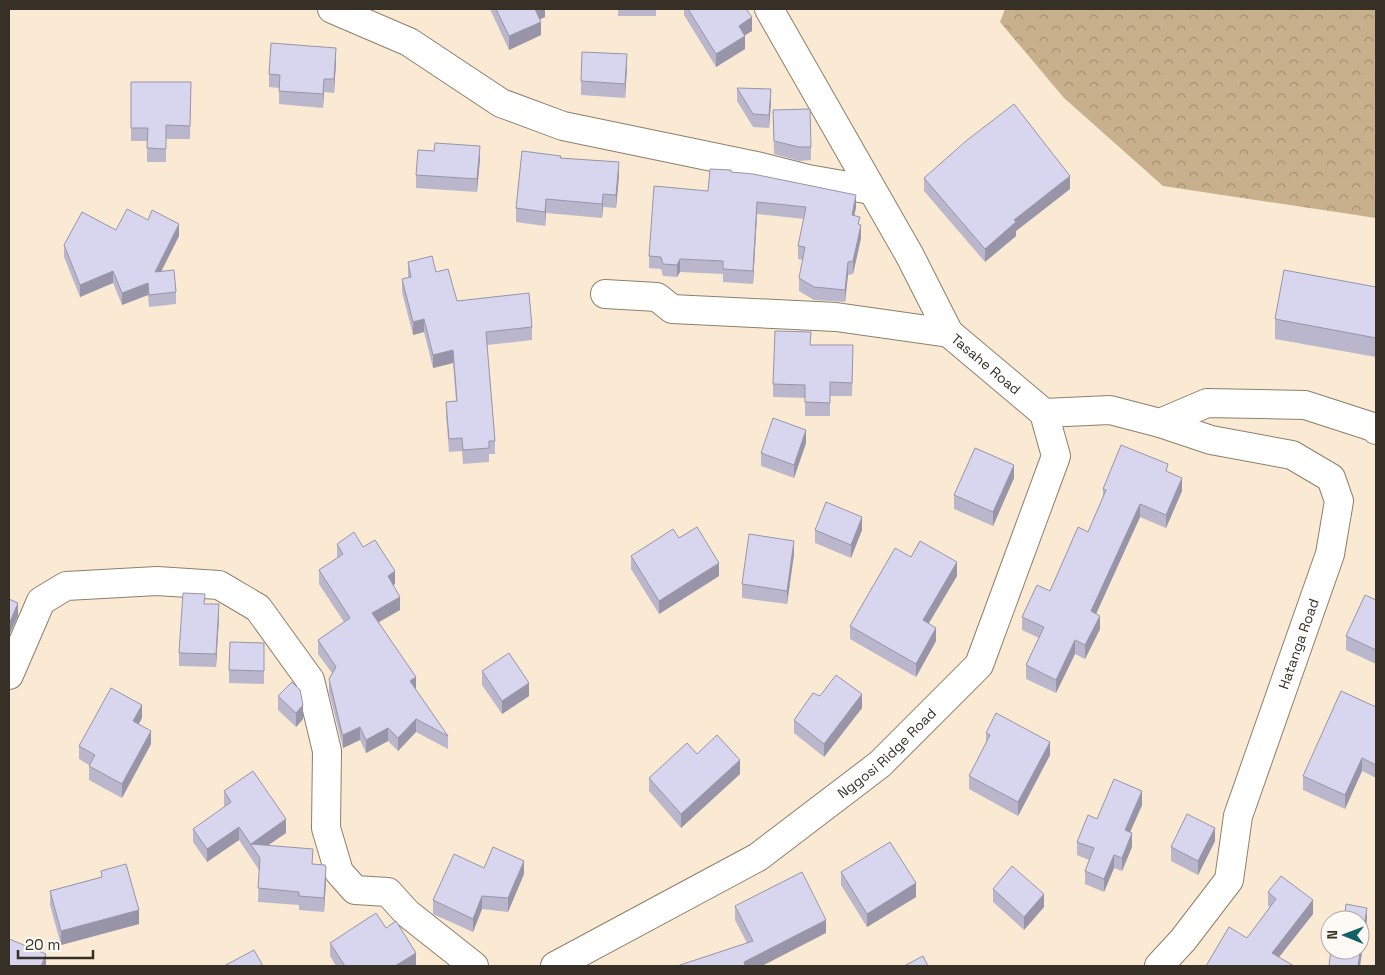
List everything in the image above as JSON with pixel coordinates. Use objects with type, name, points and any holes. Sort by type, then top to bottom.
[{"type":"street","points":[[332,9],[409,42],[501,103],[562,126],[761,167],[808,179],[871,190]]},
{"type":"street","name":"Tasahe Road","points":[[769,9],[910,256],[949,333],[1044,413]]},
{"type":"street","points":[[605,294],[657,297],[672,309],[836,317],[949,333]]},
{"type":"street","points":[[1044,413],[1110,410],[1160,423],[1207,403],[1305,405],[1373,427],[1376,430]]},
{"type":"street","name":"Nggosi Ridge Road","points":[[555,966],[758,857],[880,764],[978,666],[1056,456],[1044,413]]},
{"type":"street","name":"Hatanga Road","points":[[1159,966],[1183,940],[1229,880],[1238,816],[1330,554],[1339,501],[1331,478],[1292,455],[1211,440],[1160,423]]},
{"type":"street","points":[[9,675],[41,601],[66,586],[157,581],[218,585],[258,608],[310,680],[327,752],[326,828],[339,872],[355,890],[388,892],[407,913],[474,966]]},
{"type":"green space","points":[[1005,9],[1376,9],[1376,218],[1163,186],[1064,98],[1000,22]]},
{"type":"building","points":[[496,9],[535,9],[541,22],[509,36]]},
{"type":"building","points":[[688,9],[746,9],[752,17],[739,26],[745,36],[716,54]]},
{"type":"building","points":[[271,43],[336,48],[334,79],[324,79],[323,94],[279,91],[280,75],[269,74]]},
{"type":"building","points":[[582,52],[627,54],[625,84],[581,81]]},
{"type":"building","points":[[131,82],[191,82],[190,126],[166,125],[166,149],[147,148],[148,128],[131,128]]},
{"type":"building","points":[[737,88],[771,89],[769,115],[753,114]]},
{"type":"building","points":[[1014,104],[1070,176],[1014,220],[1016,222],[985,249],[924,178],[966,141]]},
{"type":"building","points":[[810,109],[811,147],[799,147],[774,141],[773,110]]},
{"type":"building","points":[[435,143],[480,146],[477,179],[416,175],[418,150],[434,151]]},
{"type":"building","points":[[522,151],[561,156],[560,158],[619,162],[616,195],[603,194],[602,204],[546,199],[545,212],[516,208]]},
{"type":"building","points":[[710,169],[731,170],[731,172],[753,174],[856,195],[852,215],[860,217],[858,224],[861,225],[853,261],[848,262],[845,290],[814,287],[799,278],[805,247],[798,246],[806,207],[757,202],[753,271],[723,269],[723,261],[680,259],[677,265],[663,264],[661,257],[649,256],[654,186],[708,191]]},
{"type":"building","points":[[127,209],[148,220],[152,210],[179,224],[155,272],[174,270],[176,292],[149,295],[148,283],[122,293],[113,271],[80,285],[64,245],[82,212],[116,230]]},
{"type":"building","points":[[432,256],[436,272],[448,269],[457,301],[529,293],[532,327],[486,332],[495,441],[489,441],[489,448],[463,450],[462,438],[449,439],[446,402],[457,401],[453,350],[433,355],[424,319],[413,322],[402,279],[411,277],[408,262]]},
{"type":"building","points":[[1284,270],[1376,287],[1376,338],[1275,319]]},
{"type":"building","points":[[775,331],[811,332],[810,345],[853,345],[852,383],[830,382],[830,403],[805,402],[805,385],[773,384]]},
{"type":"building","points":[[773,418],[806,430],[794,465],[761,453]]},
{"type":"building","points":[[1121,445],[1168,464],[1166,471],[1182,478],[1166,515],[1140,504],[1091,611],[1100,616],[1085,645],[1075,640],[1056,680],[1026,665],[1044,627],[1022,617],[1037,585],[1050,591],[1078,527],[1088,532],[1106,490],[1103,489]]},
{"type":"building","points":[[975,448],[1014,465],[993,512],[954,495]]},
{"type":"building","points":[[826,502],[862,517],[851,545],[815,530]]},
{"type":"building","points":[[697,527],[719,563],[659,601],[631,556],[673,529],[679,538]]},
{"type":"building","points":[[354,532],[363,547],[375,540],[395,571],[388,576],[400,597],[372,613],[416,677],[410,681],[448,736],[416,719],[398,738],[388,728],[366,740],[360,727],[343,735],[342,733],[329,679],[336,667],[318,640],[350,618],[319,570],[343,554],[337,544]]},
{"type":"building","points":[[749,534],[794,541],[787,591],[742,584]]},
{"type":"building","points":[[920,541],[957,562],[923,620],[936,628],[916,664],[850,626],[895,548],[911,557]]},
{"type":"building","points":[[183,593],[205,594],[204,604],[219,604],[216,654],[179,653]]},
{"type":"building","points":[[1365,595],[1376,600],[1376,650],[1346,636]]},
{"type":"building","points":[[9,599],[18,603],[9,624]]},
{"type":"building","points":[[230,642],[264,643],[264,671],[229,670]]},
{"type":"building","points":[[509,653],[529,683],[502,701],[482,671]]},
{"type":"building","points":[[836,675],[862,694],[824,744],[794,720],[813,693],[820,696]]},
{"type":"building","points":[[292,682],[300,690],[303,705],[296,713],[278,696]]},
{"type":"building","points":[[111,688],[142,705],[133,721],[151,731],[122,784],[89,766],[95,755],[79,746]]},
{"type":"building","points":[[1341,691],[1376,707],[1376,765],[1362,758],[1345,795],[1303,776]]},
{"type":"building","points":[[996,713],[1050,742],[1018,802],[969,776],[990,735],[986,733]]},
{"type":"building","points":[[717,735],[740,760],[681,814],[649,778],[687,743],[697,754]]},
{"type":"building","points":[[253,771],[286,819],[251,844],[313,849],[312,864],[325,865],[326,867],[324,898],[299,896],[299,892],[258,888],[260,858],[239,827],[207,849],[193,829],[231,802],[224,791]]},
{"type":"building","points":[[1114,779],[1142,791],[1125,830],[1132,833],[1122,858],[1114,855],[1104,879],[1085,871],[1094,848],[1077,842],[1088,815],[1097,819]]},
{"type":"building","points":[[1187,814],[1215,828],[1198,861],[1171,847]]},
{"type":"building","points":[[890,842],[916,883],[867,914],[841,872]]},
{"type":"building","points":[[493,847],[524,861],[508,898],[482,896],[473,919],[433,900],[454,854],[484,868]]},
{"type":"building","points":[[126,864],[139,910],[61,931],[50,891],[102,877],[101,871]]},
{"type":"building","points":[[1012,866],[1044,894],[1024,917],[993,889]]},
{"type":"building","points":[[802,872],[826,920],[744,962],[745,966],[677,966],[753,941],[735,906]]},
{"type":"building","points":[[1281,876],[1313,900],[1272,953],[1294,966],[1206,966],[1229,927],[1247,938],[1276,899],[1268,892]]},
{"type":"building","points":[[1346,904],[1367,908],[1367,910],[1345,910]]},
{"type":"building","points":[[376,913],[386,928],[396,921],[416,953],[395,966],[345,966],[330,943]]},
{"type":"building","points":[[9,939],[46,954],[41,966],[9,966]]},
{"type":"building","points":[[254,950],[263,966],[224,966]]},
{"type":"building","points":[[923,956],[928,966],[904,966]]},
{"type":"building","points":[[1330,960],[1359,960],[1358,966],[1329,966]]}]
